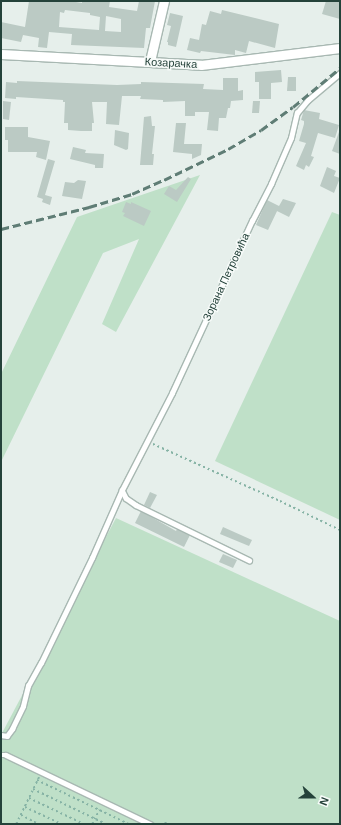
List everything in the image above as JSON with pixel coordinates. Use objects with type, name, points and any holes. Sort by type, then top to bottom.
[{"type":"street","points":[[150,61],[164,1]]},
{"type":"street","name":"Козарачка","points":[[1,54],[201,65],[340,48]]},
{"type":"lane","name":"Зорана Петровића","points":[[1,734],[7,736],[23,706],[28,686],[41,663],[89,565],[122,490],[147,442],[271,184],[291,138],[297,114],[308,100],[340,73]]},
{"type":"lane","points":[[122,490],[126,498],[136,505],[249,560]]},
{"type":"lane","points":[[1,755],[6,755],[150,824]]},
{"type":"path","points":[[147,442],[280,501],[340,530]]},
{"type":"path","points":[[16,824],[42,772]]},
{"type":"path","points":[[37,780],[129,824]]},
{"type":"path","points":[[33,789],[106,824]]},
{"type":"path","points":[[29,798],[84,824]]},
{"type":"path","points":[[92,824],[103,801]]},
{"type":"path","points":[[25,807],[61,824]]},
{"type":"path","points":[[21,815],[39,824]]},
{"type":"path","points":[[165,824],[166,820]]},
{"type":"green space","points":[[200,175],[116,332],[102,324],[139,239],[103,253],[1,462],[1,374],[77,217]]},
{"type":"green space","points":[[332,212],[340,215],[340,520],[215,461]]},
{"type":"green space","points":[[116,518],[340,621],[340,824],[1,824],[1,735]]},
{"type":"building","points":[[29,1],[70,1],[82,3],[110,1],[109,7],[137,11],[139,1],[155,1],[150,28],[146,28],[144,48],[71,45],[72,34],[49,32],[47,48],[38,47],[39,38],[23,35],[21,42],[1,38],[1,22],[25,27]],"holes":[[[65,10],[90,13],[90,15],[100,17],[99,30],[59,27],[60,12],[64,13]],[[106,16],[121,19],[121,32],[105,31]]]},
{"type":"building","points":[[326,1],[340,1],[340,19],[322,14]]},
{"type":"building","points":[[222,10],[279,24],[275,48],[249,41],[246,53],[235,50],[235,55],[201,51],[200,53],[187,50],[190,38],[199,40],[202,24],[206,25],[210,11],[221,14]]},
{"type":"building","points":[[170,13],[183,16],[176,47],[168,45],[167,42],[171,26],[167,25]]},
{"type":"building","points":[[281,70],[282,82],[271,83],[271,99],[259,99],[259,82],[255,82],[255,72]]},
{"type":"building","points":[[288,77],[296,77],[296,91],[287,91]]},
{"type":"building","points":[[223,78],[238,78],[238,91],[243,90],[243,100],[231,101],[226,118],[219,118],[218,131],[207,130],[209,112],[195,112],[195,116],[185,116],[185,101],[163,102],[163,100],[140,99],[141,96],[122,96],[119,125],[106,124],[107,102],[92,102],[94,123],[92,123],[92,131],[81,131],[68,130],[68,123],[64,123],[65,102],[63,102],[63,100],[16,97],[16,99],[5,98],[6,82],[17,83],[17,81],[117,85],[141,84],[141,82],[204,84],[203,89],[223,90]]},
{"type":"building","points":[[3,101],[11,102],[9,120],[3,119]]},
{"type":"building","points":[[253,101],[260,101],[259,113],[252,113]]},
{"type":"building","points":[[304,110],[320,113],[319,119],[339,125],[335,138],[318,133],[311,156],[314,157],[309,167],[306,165],[304,170],[296,166],[306,143],[299,141],[304,124],[304,121],[301,120]]},
{"type":"building","points":[[151,116],[152,126],[155,126],[152,154],[154,154],[153,165],[140,165],[144,117]]},
{"type":"building","points":[[176,123],[186,123],[184,144],[202,144],[201,155],[192,159],[192,154],[173,152]]},
{"type":"building","points":[[5,127],[28,127],[28,137],[50,141],[46,160],[36,157],[37,152],[8,152],[8,140],[5,140]]},
{"type":"building","points":[[115,130],[129,133],[128,149],[126,150],[114,145]]},
{"type":"building","points":[[340,132],[340,154],[332,151]]},
{"type":"building","points":[[73,147],[86,150],[85,153],[104,154],[103,168],[95,168],[95,165],[70,159]]},
{"type":"building","points":[[48,159],[55,161],[45,195],[52,197],[50,205],[42,202],[43,199],[37,197]]},
{"type":"building","points":[[327,167],[336,171],[334,176],[340,178],[334,193],[320,186]]},
{"type":"building","points":[[188,177],[191,179],[177,202],[164,194],[169,186],[176,190]]},
{"type":"building","points":[[78,180],[86,181],[82,199],[62,196],[65,182],[74,183]]},
{"type":"building","points":[[283,199],[296,203],[289,217],[277,211],[268,230],[256,225],[267,200],[279,206]]},
{"type":"building","points":[[126,202],[131,204],[131,202],[151,211],[144,226],[123,216],[125,213],[122,212]]},
{"type":"building","points":[[150,492],[157,495],[150,508],[144,505]]},
{"type":"building","points":[[141,511],[176,531],[177,529],[190,535],[184,547],[135,523]]},
{"type":"building","points":[[223,527],[252,540],[249,546],[220,534]]},
{"type":"building","points":[[223,554],[237,560],[233,568],[219,562]]},
{"type":"railway","points":[[1,229],[89,207],[132,194],[164,180],[228,149],[261,130],[293,107],[340,68]]}]
